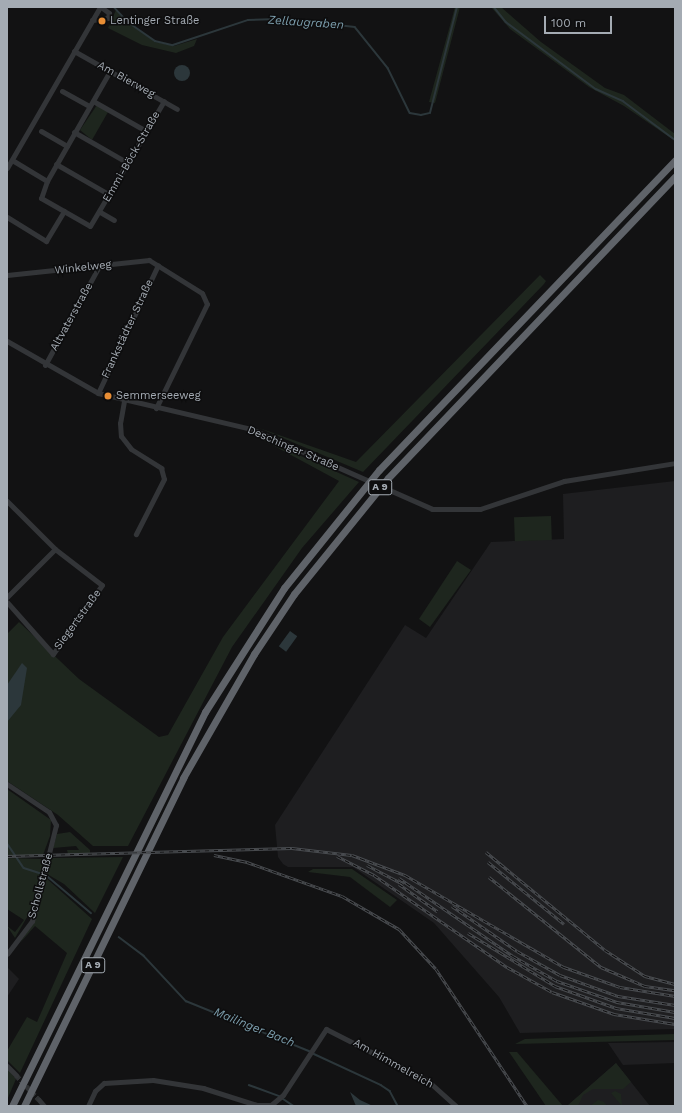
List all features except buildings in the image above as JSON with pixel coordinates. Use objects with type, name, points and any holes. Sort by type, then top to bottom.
[{"type":"highway","name":"A 9","points":[[12,1106],[137,846],[205,712],[244,648],[328,530],[379,470],[675,160]]},
{"type":"highway","name":"A 9","points":[[24,1106],[145,856],[212,724],[250,660],[337,537],[388,478],[675,177]]},
{"type":"street","points":[[7,168],[92,20],[101,7],[109,12],[108,18],[92,20]]},
{"type":"street","name":"Am Bierweg","points":[[74,51],[177,109]]},
{"type":"street","points":[[12,160],[47,181],[110,71]]},
{"type":"street","points":[[62,91],[89,106]]},
{"type":"street","points":[[93,100],[146,131]]},
{"type":"street","name":"Emmi-Böck-Straße","points":[[47,181],[41,198],[90,226],[100,212],[164,101]]},
{"type":"street","points":[[41,131],[67,146]]},
{"type":"street","points":[[74,132],[128,163]]},
{"type":"street","points":[[56,164],[110,195]]},
{"type":"street","points":[[7,217],[46,241],[64,211]]},
{"type":"street","name":"Emmi-Böck-Straße","points":[[100,212],[114,220]]},
{"type":"street","name":"Winkelweg","points":[[7,275],[98,268],[149,260],[158,265]]},
{"type":"street","points":[[156,408],[207,304],[202,293],[158,265]]},
{"type":"street","name":"Frankstädter Straße","points":[[98,393],[158,265]]},
{"type":"street","name":"Altvaterstraße","points":[[46,365],[98,268]]},
{"type":"street","name":"Deschinger Straße","points":[[7,341],[46,365],[98,393],[124,401],[251,429],[398,496],[432,509],[462,511],[480,509],[564,481],[675,463]]},
{"type":"street","points":[[124,401],[120,423],[121,436],[131,449],[161,468],[164,474],[163,483],[136,534]]},
{"type":"street","points":[[7,501],[55,549],[7,598]]},
{"type":"street","name":"Siegertstraße","points":[[7,603],[53,654],[102,585],[55,549]]},
{"type":"street","name":"Schollstraße","points":[[7,784],[49,812],[56,825],[43,880],[30,925],[7,954]]},
{"type":"street","name":"Am Himmelreich","points":[[88,1106],[100,1085],[132,1080],[203,1088],[262,1106],[279,1100],[310,1049],[326,1029],[428,1081],[456,1106]]},
{"type":"street","points":[[7,1066],[16,1075]]},
{"type":"street","points":[[39,1100],[44,1106]]},
{"type":"shaded area","points":[[455,7],[460,7],[435,103],[429,102]]},
{"type":"shaded area","points":[[491,7],[501,7],[541,42],[605,88],[624,95],[675,134],[675,141],[624,106],[589,87],[510,29]]},
{"type":"shaded area","points":[[116,10],[124,20],[155,42],[174,46],[197,39],[194,46],[176,53],[142,45],[108,28]]},
{"type":"shaded area","points":[[179,65],[185,65],[190,70],[188,79],[185,81],[179,81],[174,76],[174,70]]},
{"type":"shaded area","points":[[97,105],[108,112],[92,140],[80,130]]},
{"type":"shaded area","points":[[540,275],[546,281],[544,284],[363,472],[259,428],[356,462]]},
{"type":"shaded area","points":[[252,434],[359,482],[302,548],[232,647],[128,846],[93,846],[58,815],[7,781],[7,634],[19,622],[79,679],[159,737],[168,735],[223,637],[339,481]]},
{"type":"shaded area","points":[[675,481],[675,1029],[520,1033],[499,997],[434,923],[353,867],[288,867],[283,864],[278,857],[275,825],[405,625],[426,638],[491,542],[564,539],[563,494]]},
{"type":"shaded area","points":[[551,516],[552,540],[515,541],[514,517]]},
{"type":"shaded area","points":[[457,561],[471,570],[430,627],[419,619]]},
{"type":"shaded area","points":[[290,631],[297,636],[286,652],[279,646]]},
{"type":"shaded area","points":[[22,663],[27,668],[21,705],[7,722],[7,685]]},
{"type":"shaded area","points":[[7,789],[51,820],[50,836],[43,855],[7,856]]},
{"type":"shaded area","points":[[70,832],[90,850],[90,853],[68,854],[67,850],[79,850],[76,846],[53,848],[57,834]]},
{"type":"shaded area","points":[[123,857],[95,913],[64,884],[47,874],[51,858]]},
{"type":"shaded area","points":[[7,858],[44,859],[30,912],[15,938],[7,926],[15,932],[24,920],[7,909]]},
{"type":"shaded area","points":[[313,869],[352,869],[397,900],[390,907],[350,877],[308,872]]},
{"type":"shaded area","points":[[46,878],[92,919],[20,1073],[7,1060],[7,1051],[27,1017],[37,1022],[67,953],[35,926],[20,943],[33,923]]},
{"type":"shaded area","points":[[7,967],[19,979],[7,997]]},
{"type":"shaded area","points":[[675,1034],[675,1040],[515,1044],[525,1039]]},
{"type":"shaded area","points":[[675,1042],[675,1063],[623,1065],[608,1043]]},
{"type":"shaded area","points":[[509,1052],[517,1052],[563,1106],[546,1106]]},
{"type":"shaded area","points":[[616,1063],[650,1106],[567,1106]]},
{"type":"shaded area","points":[[616,1063],[631,1082],[623,1089],[593,1089],[583,1095],[578,1106],[567,1106]]},
{"type":"shaded area","points":[[7,1068],[16,1079],[7,1100]]},
{"type":"shaded area","points":[[615,1091],[621,1094],[622,1106],[611,1093]]},
{"type":"shaded area","points":[[350,1092],[360,1100],[373,1106],[356,1106]]},
{"type":"shaded area","points":[[598,1100],[604,1102],[607,1106],[590,1106]]},
{"type":"waterway","name":"Zellaugraben","points":[[114,7],[128,22],[155,41],[173,45],[248,20],[286,19],[355,27],[388,68],[410,113],[421,115],[430,113],[457,7]]},
{"type":"waterway","points":[[494,7],[506,22],[596,89],[623,101],[674,139]]},
{"type":"waterway","name":"Mailinger Bach","points":[[7,843],[24,868],[42,874]]},
{"type":"waterway","name":"Mailinger Bach","points":[[46,875],[91,913]]},
{"type":"waterway","name":"Mailinger Bach","points":[[119,937],[144,956],[186,1001],[309,1051]]},
{"type":"waterway","name":"Mailinger Bach","points":[[312,1053],[381,1085],[390,1091],[398,1106]]},
{"type":"waterway","points":[[249,1085],[279,1096]]},
{"type":"waterway","points":[[282,1098],[294,1106]]},
{"type":"tunnel","points":[[16,1075],[39,1100]]},
{"type":"railway","points":[[7,856],[292,848],[352,855],[405,875],[564,967],[620,987],[675,996]]},
{"type":"railway","points":[[486,852],[605,950],[645,976],[675,984]]},
{"type":"railway","points":[[214,855],[247,862],[342,896],[399,929],[436,969],[527,1106]]},
{"type":"railway","points":[[337,856],[374,875],[507,967],[552,992],[614,1014],[675,1024]]},
{"type":"railway","points":[[488,862],[564,924]]},
{"type":"railway","points":[[367,865],[403,884]]},
{"type":"railway","points":[[489,877],[601,967],[645,986],[675,990]]},
{"type":"railway","points":[[399,878],[513,956],[557,981],[617,1002],[675,1012]]},
{"type":"railway","points":[[399,884],[437,911]]},
{"type":"railway","points":[[452,906],[517,951],[560,975],[618,996],[675,1005]]},
{"type":"railway","points":[[468,933],[555,986],[616,1008],[675,1018]]},
{"type":"place","name":"Lentinger Straße","points":[[102,21]]},
{"type":"place","name":"Semmerseeweg","points":[[108,396]]}]
